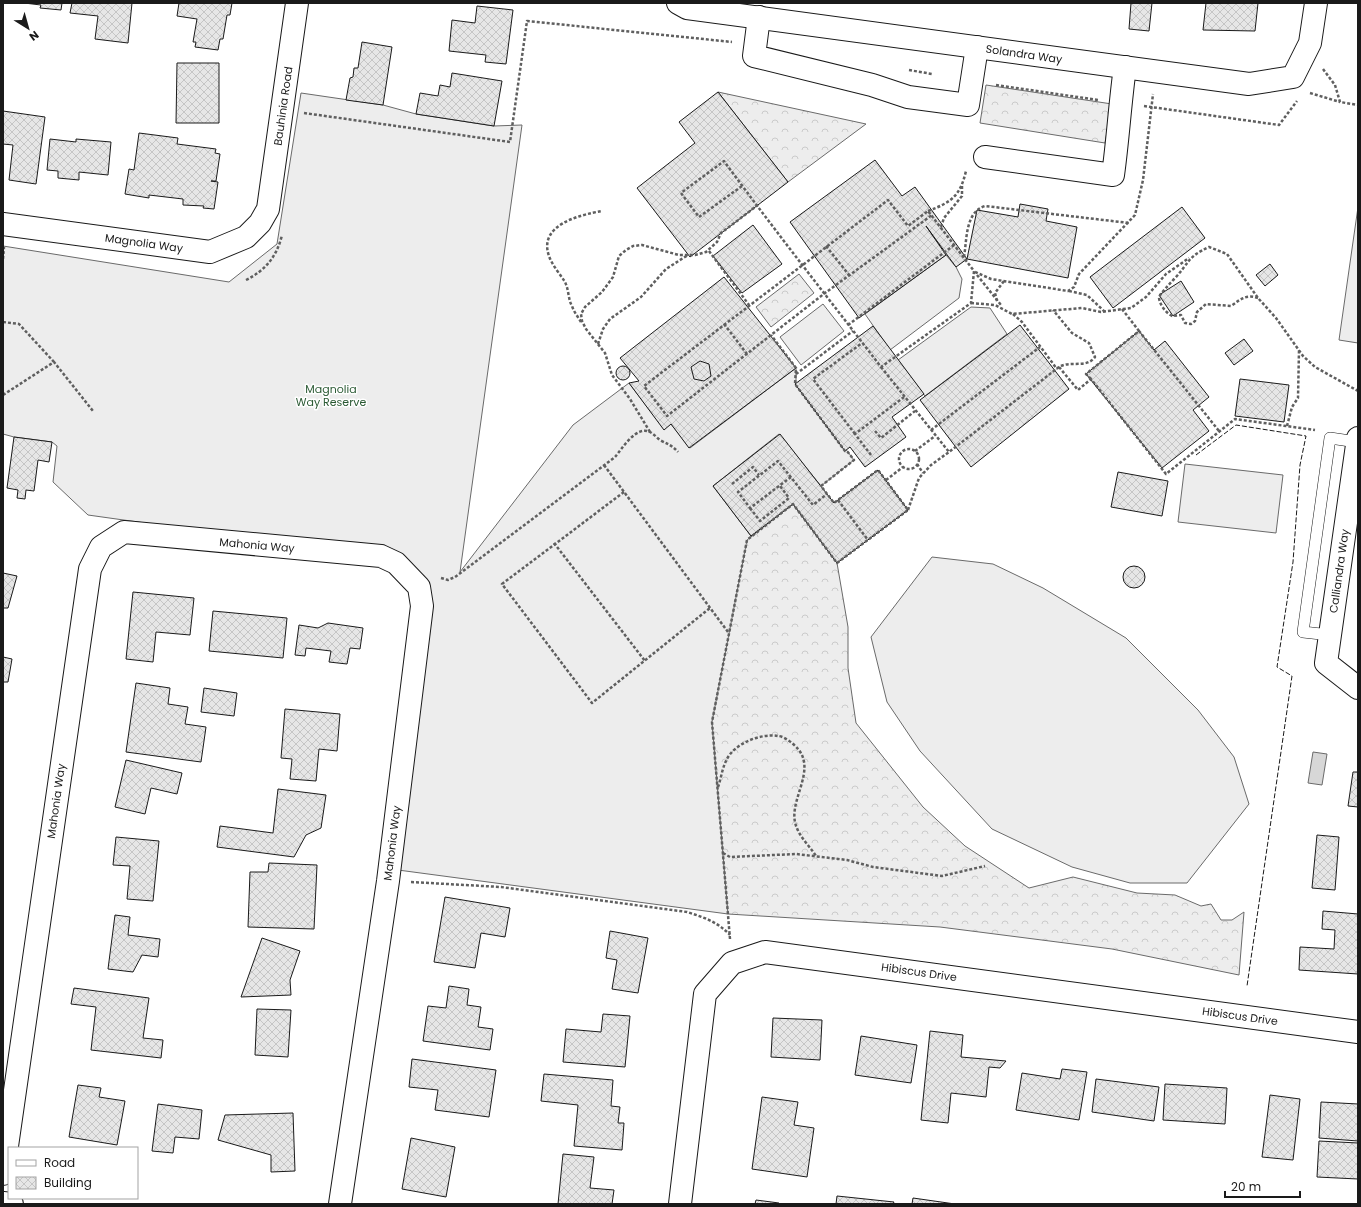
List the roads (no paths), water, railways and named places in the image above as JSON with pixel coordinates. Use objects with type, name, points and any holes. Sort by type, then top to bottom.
[{"type":"street","name":"Bauhinia Road","points":[[268,209],[297,3]]},
{"type":"street","name":"Solandra Way","points":[[678,3],[687,8],[1250,84],[1293,78],[1310,42],[1316,3]]},
{"type":"street","points":[[759,17],[754,56],[872,85],[908,97],[968,105],[977,47]]},
{"type":"street","points":[[984,157],[1113,175],[1119,137],[1120,103],[1125,68]]},
{"type":"street","name":"Magnolia Way","points":[[3,224],[210,252],[246,237],[260,223],[268,209]]},
{"type":"street","name":"Calliandra Way","points":[[1358,440],[1326,663],[1358,688]]},
{"type":"street","name":"Mahonia Way","points":[[3,1174],[90,569],[101,547],[124,532],[380,556],[396,563],[419,586],[422,606],[388,880],[340,1204]]},
{"type":"street","name":"Hibiscus Drive","points":[[680,1204],[705,994],[732,963],[765,952],[1358,1032]]},
{"type":"street","points":[[3,1202],[12,1204]]},
{"type":"park label","name":"Magnolia Way Reserve","points":[[331,395]]}]
